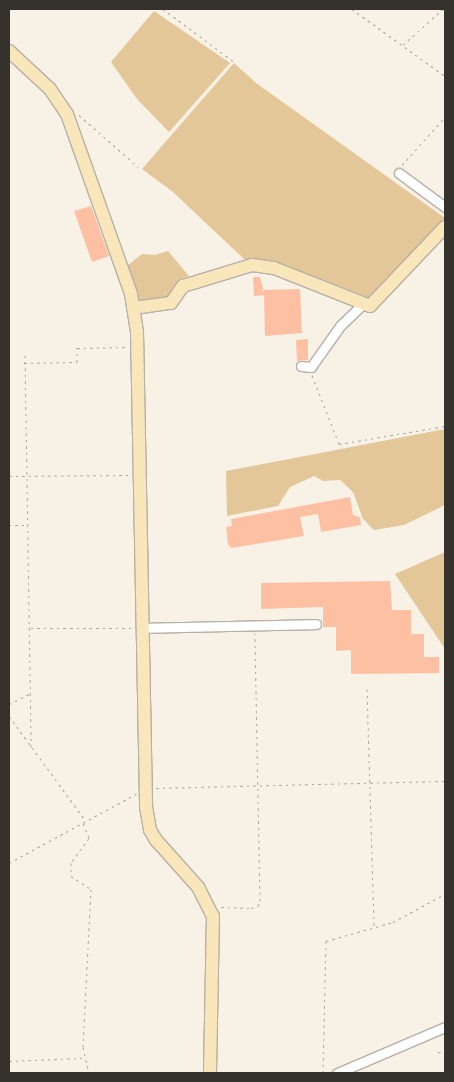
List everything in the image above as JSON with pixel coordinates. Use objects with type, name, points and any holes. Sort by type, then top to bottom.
[{"type":"street","points":[[9,51],[50,89],[74,127],[127,281],[134,308],[146,788],[150,830],[167,854],[198,886],[210,906],[214,928],[210,1073]]},
{"type":"street","points":[[398,172],[445,207]]},
{"type":"street","points":[[134,308],[171,303],[182,286],[252,265],[274,268],[370,306],[445,228]]},
{"type":"street","points":[[301,366],[311,367],[340,326],[364,303]]},
{"type":"street","points":[[142,628],[316,624]]},
{"type":"street","points":[[337,1073],[445,1027]]},
{"type":"path","points":[[163,9],[233,60]]},
{"type":"path","points":[[352,9],[445,76]]},
{"type":"path","points":[[403,46],[443,9]]},
{"type":"path","points":[[75,111],[138,167]]},
{"type":"path","points":[[398,172],[401,165],[445,117]]},
{"type":"path","points":[[24,363],[77,362],[77,348],[136,347]]},
{"type":"path","points":[[25,355],[27,525],[32,693],[31,747]]},
{"type":"path","points":[[311,367],[312,380],[339,444],[445,426]]},
{"type":"path","points":[[9,476],[139,474]]},
{"type":"path","points":[[9,525],[27,525]]},
{"type":"path","points":[[210,906],[236,909],[258,906],[255,625]]},
{"type":"path","points":[[30,628],[142,628]]},
{"type":"path","points":[[367,688],[374,927]]},
{"type":"path","points":[[9,704],[32,693]]},
{"type":"path","points":[[9,716],[84,822],[89,838],[71,863],[71,876],[91,889],[83,1058],[89,1073]]},
{"type":"path","points":[[9,862],[146,788],[445,781]]},
{"type":"path","points":[[323,1073],[326,941],[393,922],[445,894]]},
{"type":"path","points":[[438,1052],[445,1053]]},
{"type":"path","points":[[9,1061],[83,1058]]},
{"type":"shaded area","points":[[154,11],[230,63],[169,132],[137,99],[111,62]]},
{"type":"shaded area","points":[[234,63],[256,83],[445,218],[370,298],[277,262],[244,259],[173,192],[142,169]]},
{"type":"shaded area","points":[[168,251],[189,276],[178,280],[167,298],[137,301],[128,265],[142,254],[155,255]]},
{"type":"shaded area","points":[[445,429],[445,505],[404,525],[374,530],[363,519],[353,492],[340,480],[323,481],[314,476],[290,487],[278,506],[227,516],[226,471]]},
{"type":"shaded area","points":[[445,552],[445,649],[395,574]]},
{"type":"building","points":[[91,206],[109,256],[92,262],[74,211]]},
{"type":"building","points":[[253,277],[260,277],[264,293],[264,290],[300,289],[302,333],[265,336],[264,295],[254,296]]},
{"type":"building","points":[[308,339],[308,360],[297,361],[296,340]]},
{"type":"building","points":[[350,497],[353,515],[360,517],[361,525],[321,532],[318,514],[300,517],[304,536],[231,548],[228,544],[226,527],[232,526],[231,519]]},
{"type":"building","points":[[390,581],[392,610],[411,610],[411,634],[424,634],[424,657],[439,657],[439,673],[351,674],[351,650],[336,651],[336,627],[323,627],[323,607],[261,609],[261,583]]}]
